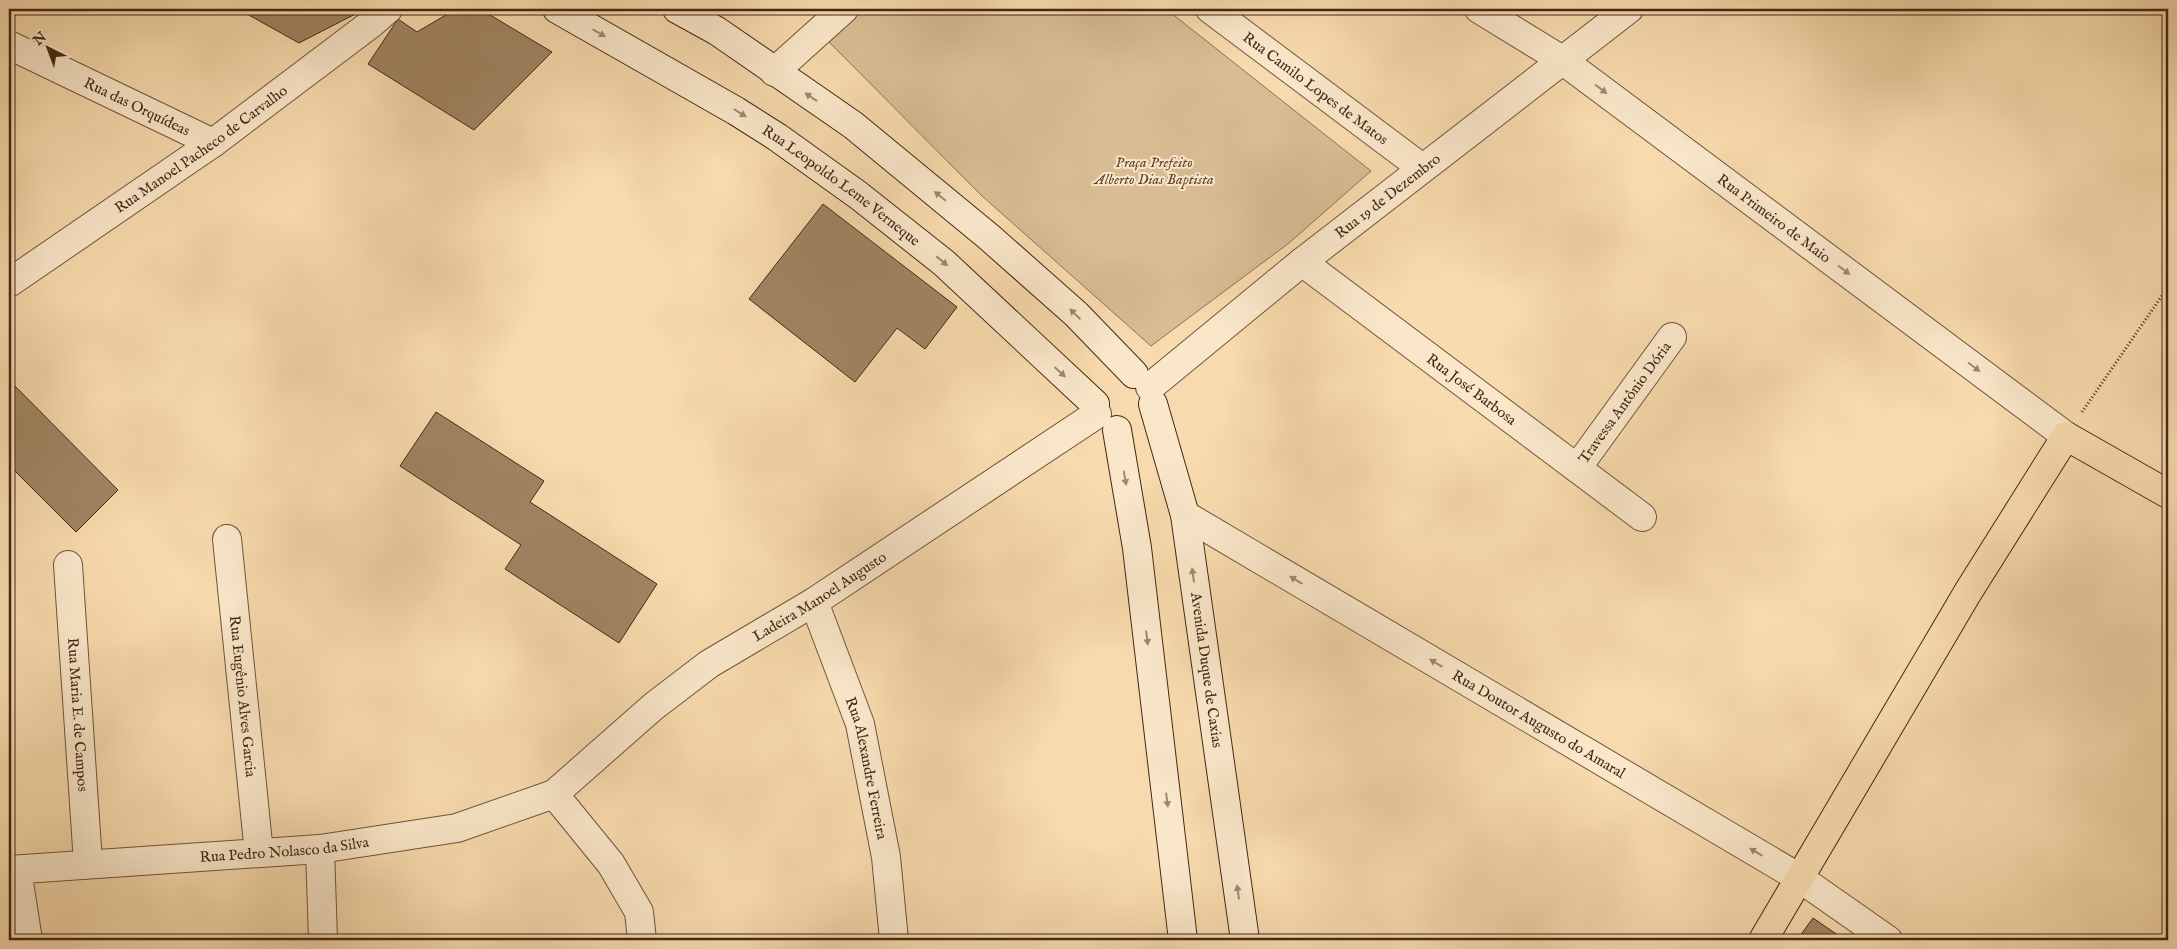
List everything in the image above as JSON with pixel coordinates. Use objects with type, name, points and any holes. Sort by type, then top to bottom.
[{"type":"main road","points":[[1763,940],[1798,877],[1968,592],[2066,436],[2168,494]]},
{"type":"street","name":"Rua Manoel Pacheco de Carvalho","points":[[9,283],[213,143],[388,9]]},
{"type":"street","name":"Rua Leopoldo Leme Verneque","points":[[557,9],[736,111],[777,137],[858,196],[944,263],[1103,416]]},
{"type":"street","points":[[677,9],[717,31],[853,125],[989,237],[1076,314],[1146,388],[1149,416],[1141,426],[1129,430],[1103,416]]},
{"type":"street","points":[[774,72],[844,9]]},
{"type":"street","name":"Rua Camilo Lopes de Matos","points":[[1210,9],[1422,168]]},
{"type":"street","name":"Rua Primeiro de Maio","points":[[1479,9],[1562,60],[2066,436]]},
{"type":"street","name":"Rua 19 de Dezembro","points":[[1146,388],[1302,262],[1629,9]]},
{"type":"street","name":"Rua das Orquídeas","points":[[9,45],[213,143]]},
{"type":"street","name":"Rua José Barbosa","points":[[1302,262],[1642,517]]},
{"type":"street","name":"Travessa Antônio Dória","points":[[1577,468],[1672,337]]},
{"type":"street","points":[[1146,388],[1116,373],[1100,385],[1096,394],[1137,548],[1183,940]]},
{"type":"street","name":"Avenida Duque de Caxias","points":[[1146,388],[1185,515],[1245,940]]},
{"type":"street","name":"Ladeira Manoel Augusto","points":[[554,794],[654,706],[709,664],[814,602],[1103,416]]},
{"type":"street","name":"Rua Doutor Augusto do Amaral","points":[[1185,515],[1798,877],[1888,940]]},
{"type":"street","name":"Rua Eugênio Alves Garcia","points":[[227,539],[259,853]]},
{"type":"street","name":"Rua Maria E. de Campos","points":[[68,566],[88,863]]},
{"type":"street","name":"Rua Alexandre Ferreira","points":[[814,602],[860,724],[886,857],[894,940]]},
{"type":"street","points":[[554,794],[611,864],[639,912],[642,940]]},
{"type":"street","name":"Rua Pedro Nolasco da Silva","points":[[13,870],[88,863],[320,849],[457,828],[554,794]]},
{"type":"street","points":[[320,849],[323,940]]},
{"type":"street","points":[[13,870],[28,940]]},
{"type":"path","points":[[2066,436],[2168,287]]},
{"type":"green space","name":"Praça Prefeito Alberto Dias Baptista","points":[[855,9],[1166,9],[1371,171],[1289,243],[1151,346],[981,195],[824,37]]},
{"type":"building","points":[[238,9],[365,9],[299,43]]},
{"type":"building","points":[[456,9],[480,9],[552,52],[474,130],[368,64],[398,19],[417,32]]},
{"type":"building","points":[[823,204],[957,307],[925,349],[897,328],[855,382],[749,299]]},
{"type":"building","points":[[9,380],[118,490],[76,532],[9,465]]},
{"type":"building","points":[[436,412],[544,481],[530,502],[657,584],[619,643],[505,569],[521,545],[400,466]]},
{"type":"building","points":[[1813,918],[1845,940],[1797,940]]}]
